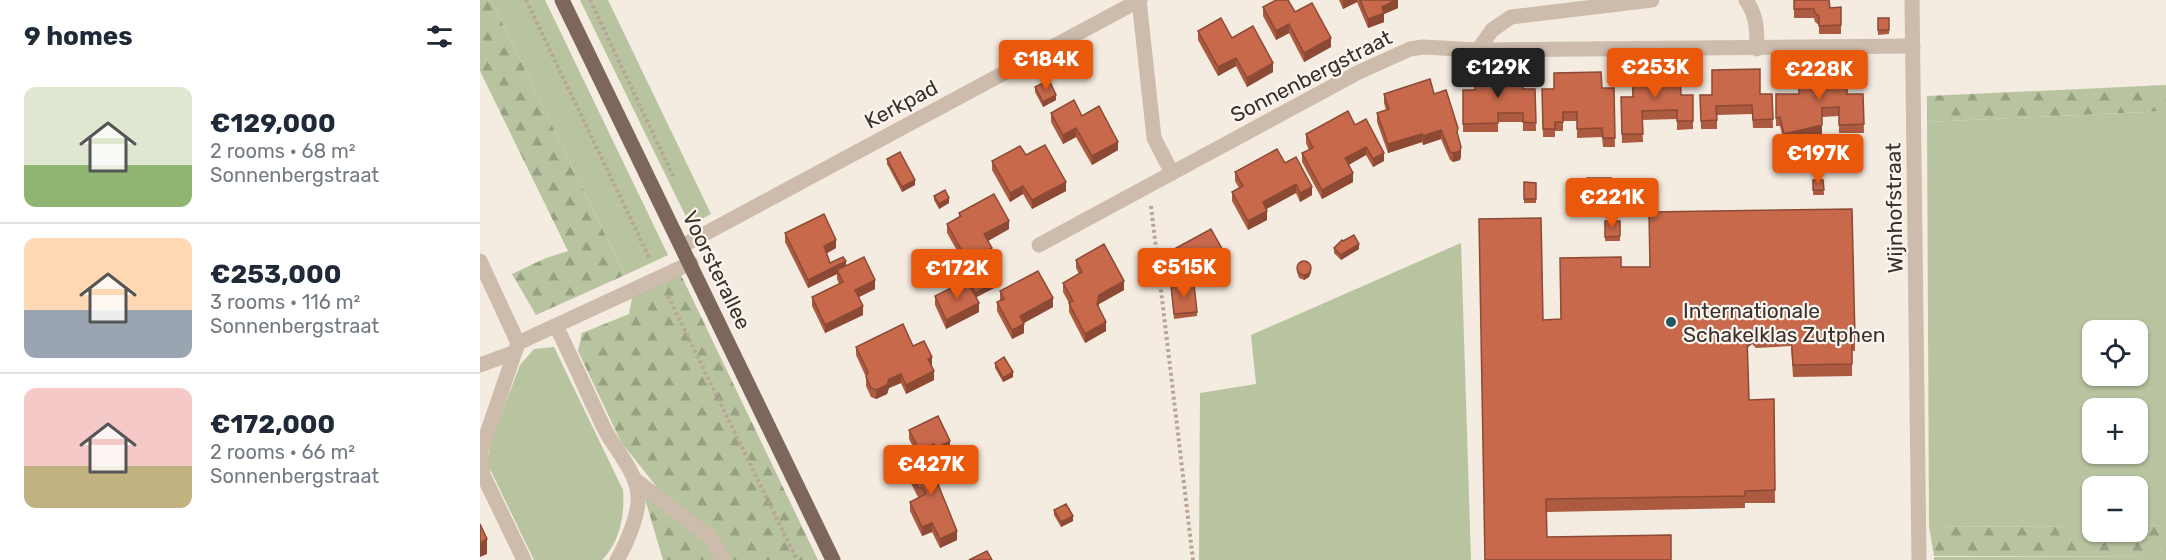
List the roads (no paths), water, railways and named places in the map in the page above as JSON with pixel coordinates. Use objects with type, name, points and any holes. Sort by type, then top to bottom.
[{"type":"main road","name":"Voorsterallee","points":[[562,0],[833,560]]},
{"type":"street","name":"Kerkpad","points":[[682,246],[1139,0]]},
{"type":"street","points":[[1139,0],[1155,138],[1172,173]]},
{"type":"street","points":[[1478,50],[1492,30],[1511,17],[1652,0]]},
{"type":"street","points":[[1746,0],[1754,11],[1757,25],[1757,49]]},
{"type":"street","name":"Wijnhofstraat","points":[[1912,0],[1919,560]]},
{"type":"street","name":"Sonnenbergstraat","points":[[1039,245],[1359,72],[1410,49],[1423,46],[1478,50],[1913,46]]},
{"type":"street","points":[[480,261],[516,348],[484,428],[481,450],[483,475],[524,560]]},
{"type":"street","points":[[480,365],[556,326],[691,263]]},
{"type":"street","points":[[556,326],[607,432],[634,479],[639,497],[636,514],[624,549],[617,560]]},
{"type":"street","points":[[634,479],[711,538],[724,560]]},
{"type":"place","name":"Internationale Schakelklas Zutphen","points":[[1671,322]]}]
